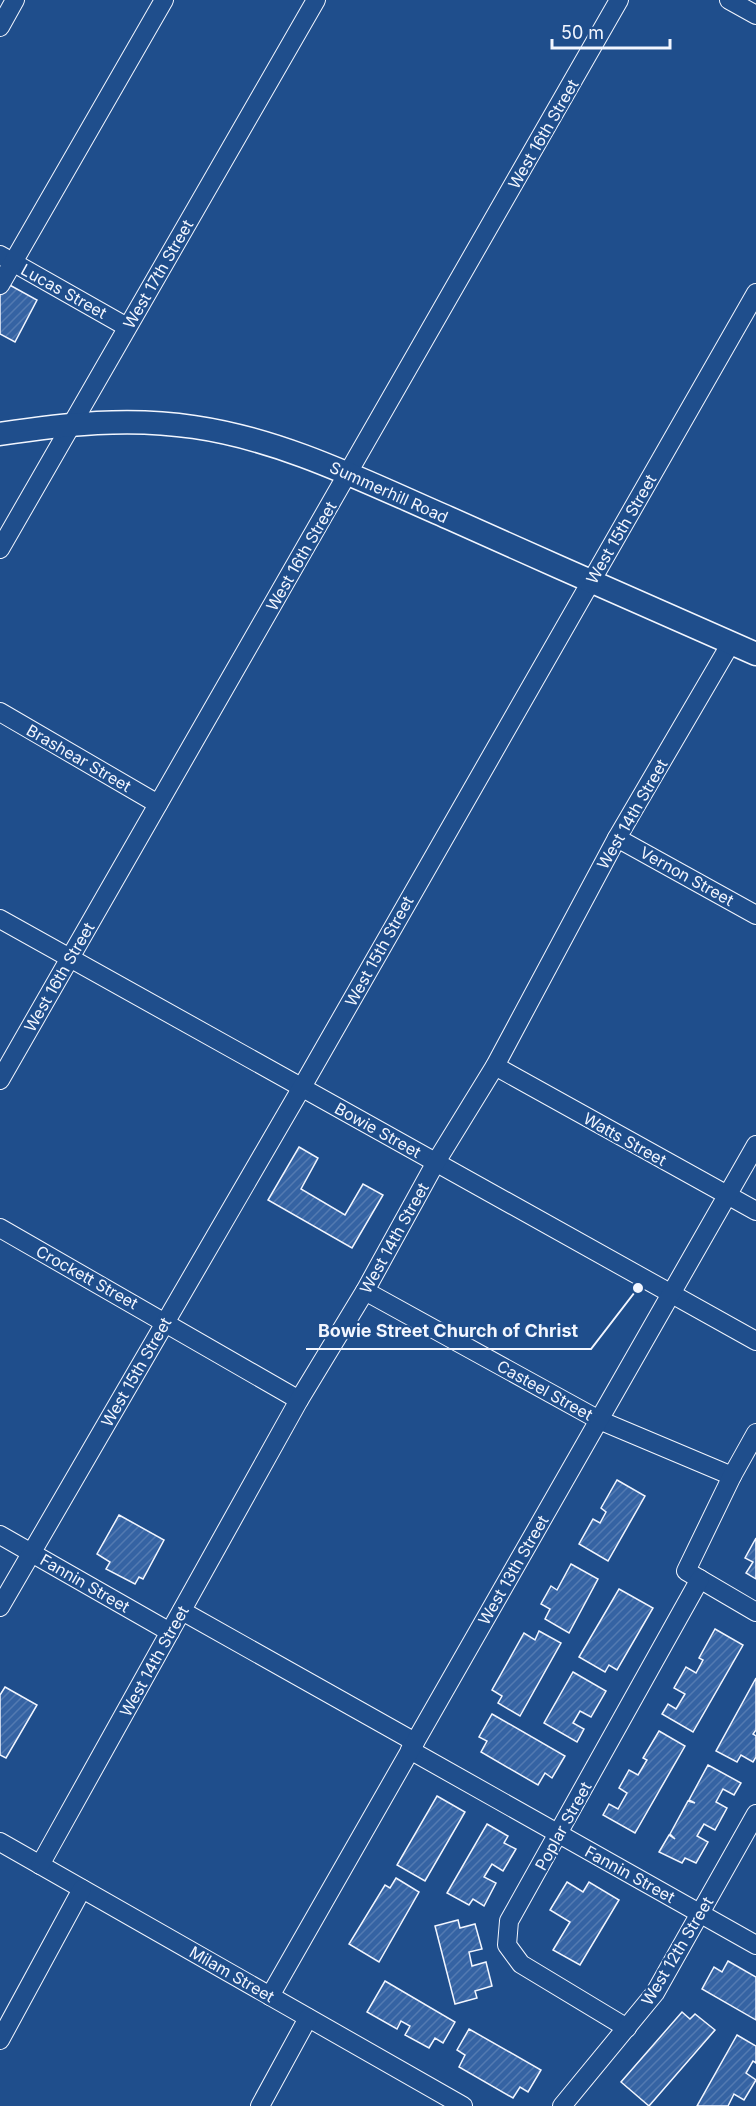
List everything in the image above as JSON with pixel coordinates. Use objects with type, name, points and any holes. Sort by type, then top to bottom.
[{"type":"main road","name":"Summerhill Road","points":[[0,434],[72,424],[146,422],[210,429],[269,443],[348,474],[756,654]]},
{"type":"street","points":[[0,27],[15,0]]},
{"type":"street","points":[[0,285],[6,259],[164,0]]},
{"type":"street","name":"West 17th Street","points":[[0,549],[316,0]]},
{"type":"street","name":"West 16th Street","points":[[0,1080],[620,0]]},
{"type":"street","points":[[729,0],[756,15]]},
{"type":"street","name":"Lucas Street","points":[[6,259],[127,327]]},
{"type":"street","name":"West 15th Street","points":[[0,1607],[754,302]]},
{"type":"street","name":"West 14th Street","points":[[40,1865],[299,1400],[365,1291],[436,1162],[495,1066],[617,838],[731,643]]},
{"type":"street","name":"Brashear Street","points":[[0,712],[158,804]]},
{"type":"street","name":"Vernon Street","points":[[617,838],[756,915]]},
{"type":"street","name":"Bowie Street","points":[[0,919],[756,1341]]},
{"type":"street","name":"Watts Street","points":[[495,1066],[756,1211]]},
{"type":"street","name":"West 13th Street","points":[[270,1996],[756,1144]]},
{"type":"street","name":"Crockett Street","points":[[0,1228],[299,1400]]},
{"type":"street","name":"Casteel Street","points":[[365,1291],[599,1420],[732,1476]]},
{"type":"street","points":[[756,1433],[732,1476],[693,1575],[756,1612]]},
{"type":"street","name":"Fannin Street","points":[[0,1535],[170,1632]]},
{"type":"street","name":"Poplar Street","points":[[627,2028],[521,1964],[507,1945],[509,1921],[559,1834],[693,1575]]},
{"type":"street","name":"Fannin Street","points":[[182,1611],[559,1834],[756,1945]]},
{"type":"street","name":"West 12th Street","points":[[562,2106],[655,1993],[756,1814]]},
{"type":"street","name":"Milam Street","points":[[0,1842],[463,2106]]},
{"type":"street","points":[[0,2040],[82,1889]]},
{"type":"street","points":[[260,2106],[308,2018]]},
{"type":"building","points":[[6,283],[37,300],[15,342],[0,334],[0,294]]},
{"type":"building","points":[[299,1147],[318,1158],[301,1189],[345,1215],[363,1184],[383,1195],[352,1248],[268,1200]]},
{"type":"building","points":[[617,1480],[645,1496],[608,1561],[579,1544],[593,1519],[600,1523],[606,1512],[601,1508]]},
{"type":"building","points":[[119,1515],[164,1540],[143,1579],[139,1577],[135,1584],[106,1569],[110,1562],[97,1554]]},
{"type":"building","points":[[756,1538],[756,1579],[746,1573],[753,1562],[745,1558]]},
{"type":"building","points":[[571,1564],[598,1579],[569,1633],[545,1619],[550,1609],[541,1604],[551,1586],[557,1590]]},
{"type":"building","points":[[619,1589],[653,1608],[617,1670],[609,1665],[605,1672],[579,1657]]},
{"type":"building","points":[[715,1629],[743,1645],[693,1732],[662,1714],[668,1704],[676,1709],[685,1694],[674,1688],[686,1667],[696,1673],[703,1660],[699,1658]]},
{"type":"building","points":[[539,1631],[561,1643],[520,1716],[498,1703],[502,1696],[492,1690],[524,1633],[535,1640]]},
{"type":"building","points":[[573,1672],[606,1691],[591,1717],[580,1711],[573,1723],[584,1729],[577,1742],[544,1723]]},
{"type":"building","points":[[756,1678],[756,1730],[753,1734],[756,1736],[756,1757],[753,1762],[741,1755],[737,1762],[716,1751]]},
{"type":"building","points":[[5,1687],[37,1705],[6,1758],[0,1755],[0,1695]]},
{"type":"building","points":[[492,1714],[565,1756],[552,1778],[545,1773],[538,1785],[481,1752],[487,1741],[479,1737]]},
{"type":"building","points":[[659,1731],[685,1746],[635,1833],[603,1815],[609,1804],[618,1809],[627,1793],[619,1788],[629,1770],[638,1775],[647,1760],[643,1758]]},
{"type":"building","points":[[708,1765],[741,1783],[734,1795],[723,1789],[716,1802],[727,1808],[715,1830],[704,1824],[697,1836],[708,1842],[696,1863],[685,1858],[682,1863],[659,1852],[669,1835],[675,1839],[670,1834],[688,1801],[695,1803],[689,1800]]},
{"type":"building","points":[[437,1796],[465,1812],[425,1881],[397,1865]]},
{"type":"building","points":[[487,1824],[508,1836],[504,1843],[516,1849],[503,1871],[492,1864],[484,1877],[496,1883],[484,1906],[473,1899],[469,1905],[447,1893]]},
{"type":"building","points":[[396,1878],[419,1892],[379,1962],[349,1944],[385,1885],[390,1888]]},
{"type":"building","points":[[567,1882],[583,1892],[589,1882],[619,1900],[580,1965],[553,1950],[570,1922],[550,1910]]},
{"type":"building","points":[[458,1920],[460,1928],[475,1924],[482,1949],[469,1952],[472,1966],[486,1962],[492,1986],[475,1991],[477,1998],[455,2004],[435,1926]]},
{"type":"building","points":[[728,1961],[756,1977],[756,2020],[702,1989],[714,1967],[722,1972]]},
{"type":"building","points":[[385,1981],[455,2022],[443,2043],[435,2038],[429,2048],[405,2035],[410,2026],[401,2021],[397,2029],[367,2012]]},
{"type":"building","points":[[682,2012],[690,2019],[695,2014],[715,2030],[649,2106],[621,2082]]},
{"type":"building","points":[[469,2029],[541,2070],[528,2092],[520,2087],[513,2098],[459,2067],[465,2055],[457,2050]]},
{"type":"building","points":[[737,2035],[756,2046],[756,2063],[753,2061],[746,2073],[756,2080],[744,2100],[734,2094],[728,2106],[697,2106]]},
{"type":"place","name":"Bowie Street Church of Christ","points":[[638,1288]]}]
